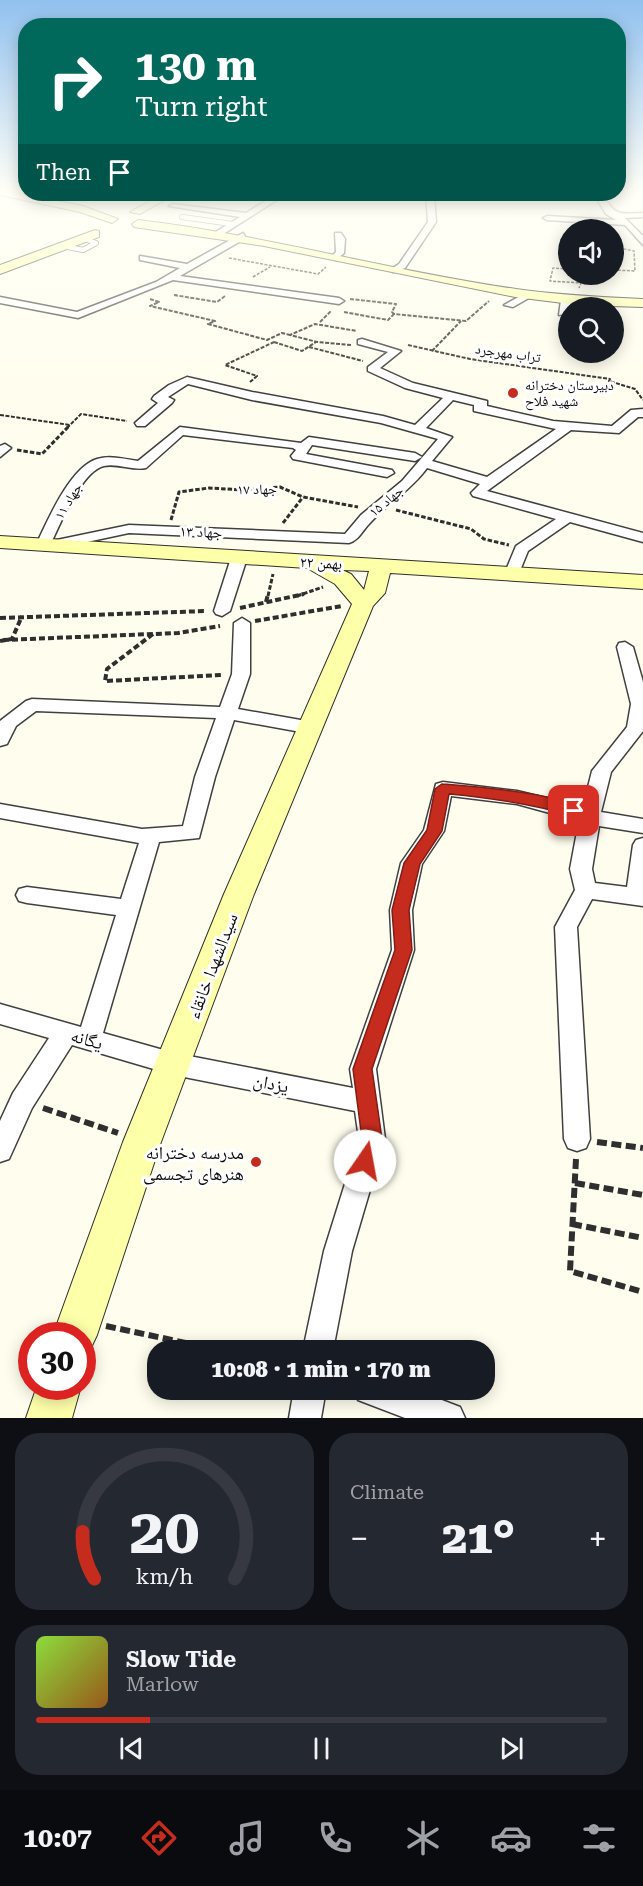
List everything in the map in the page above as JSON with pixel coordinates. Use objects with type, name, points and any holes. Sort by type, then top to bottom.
[{"type":"main road","points":[[0,270],[35,256]]},
{"type":"main road","points":[[339,256],[502,287],[558,300]]},
{"type":"main road","points":[[399,268],[558,301]]},
{"type":"main road","points":[[624,302],[643,301]]},
{"type":"main road","name":"۲۲ بهمن","points":[[0,542],[643,582]]},
{"type":"main road","points":[[309,562],[343,579],[363,605],[394,587],[438,570]]},
{"type":"main road","name":"سیدالشهدا خانقاء","points":[[79,1322],[142,1142],[239,894],[363,605],[374,592],[374,566]]},
{"type":"main road","points":[[49,1418],[55,1400]]},
{"type":"street","points":[[0,300],[78,315],[172,277],[206,256]]},
{"type":"street","points":[[399,268],[407,256]]},
{"type":"street","points":[[143,258],[189,267]]},
{"type":"street","points":[[172,277],[339,301]]},
{"type":"street","points":[[509,305],[529,296]]},
{"type":"street","points":[[362,342],[396,351],[372,369],[409,386],[483,404],[478,408],[521,419],[567,427],[583,425],[615,429],[636,413],[643,413]]},
{"type":"street","points":[[141,423],[168,400],[158,399],[173,387],[187,380],[383,420],[417,430],[451,396]]},
{"type":"street","points":[[567,427],[478,493],[643,538]]},
{"type":"street","name":"جهاد ۱۵","points":[[349,539],[376,508],[416,475],[419,460],[446,438],[417,430]]},
{"type":"street","name":"جهاد ۱۱","points":[[49,545],[73,490],[88,469],[99,462],[141,465],[180,431],[296,445],[303,449]]},
{"type":"street","points":[[387,473],[298,456],[309,441],[419,460],[489,483]]},
{"type":"street","points":[[512,575],[520,549],[567,518]]},
{"type":"street","name":"جهاد ۱۳","points":[[49,545],[129,530],[349,539]]},
{"type":"street","points":[[222,610],[239,558]]},
{"type":"street","points":[[0,811],[68,825],[151,836],[192,834],[205,777],[241,674],[242,623]]},
{"type":"street","points":[[577,1139],[566,927],[586,890],[581,869],[590,817],[602,771],[636,728],[640,704],[625,647]]},
{"type":"street","points":[[0,740],[4,722],[32,705],[226,713],[312,728]]},
{"type":"street","points":[[320,1340],[338,1251],[372,1139],[363,1069],[403,950],[401,910],[412,863],[434,831],[442,789],[493,793],[557,804],[590,817],[643,826]]},
{"type":"street","points":[[0,1150],[22,1101],[78,1037],[129,908],[151,836]]},
{"type":"street","points":[[586,890],[640,898],[643,845]]},
{"type":"street","points":[[27,895],[129,908]]},
{"type":"street","name":"یگانه","points":[[0,1014],[174,1064]]},
{"type":"street","name":"یزدان","points":[[174,1064],[367,1102]]},
{"type":"street","points":[[305,1418],[308,1400]]},
{"type":"street","points":[[399,1400],[449,1418]]},
{"type":"path","points":[[215,256],[318,274],[338,256]]},
{"type":"path","points":[[624,270],[635,271],[634,256]]},
{"type":"path","points":[[558,268],[553,268],[550,280],[558,281]]},
{"type":"path","points":[[132,294],[159,302],[150,306],[215,321],[208,324],[302,351],[317,342]]},
{"type":"path","points":[[339,301],[344,298],[396,304],[394,314],[388,320],[343,312]]},
{"type":"path","points":[[394,314],[466,321],[489,301]]},
{"type":"path","points":[[290,335],[310,323],[320,322],[332,310]]},
{"type":"path","name":"تراب مهرجرد","points":[[461,321],[432,352],[610,379],[609,381],[635,389],[643,400]]},
{"type":"path","points":[[267,340],[282,333],[317,342],[349,345],[362,342]]},
{"type":"path","points":[[234,391],[257,376],[225,365],[274,342]]},
{"type":"path","points":[[309,347],[378,364]]},
{"type":"path","points":[[2,451],[42,454],[81,414],[141,423]]},
{"type":"path","points":[[0,415],[70,425]]},
{"type":"path","name":"جهاد ۱۷","points":[[168,531],[179,492],[209,488],[244,490],[280,487],[303,497],[376,508],[471,530],[484,539],[520,549]]},
{"type":"path","points":[[273,535],[303,497]]},
{"type":"path","points":[[266,602],[276,560]]},
{"type":"path","points":[[0,618],[222,610],[306,594],[343,579]]},
{"type":"path","points":[[2,640],[153,634],[242,623],[334,605],[363,605]]},
{"type":"path","points":[[2,640],[12,639],[22,616]]},
{"type":"path","points":[[153,634],[107,669],[105,681],[241,674]]},
{"type":"path","points":[[22,1101],[142,1142]]},
{"type":"path","points":[[643,1148],[577,1139],[570,1271],[643,1292]]},
{"type":"path","points":[[574,1183],[643,1195]]},
{"type":"path","points":[[572,1224],[643,1238]]},
{"type":"path","points":[[96,1331],[154,1340]]},
{"type":"place","name":"دبیرستان دخترانه شهید فلاح","points":[[513,393]]},
{"type":"place","name":"مدرسه دخترانه هنرهای تجسمی","points":[[256,1162]]},
{"type":"route","points":[[365,1161],[372,1139],[363,1069],[403,950],[401,910],[412,863],[434,831],[442,789],[493,793],[557,804],[574,811]]}]
